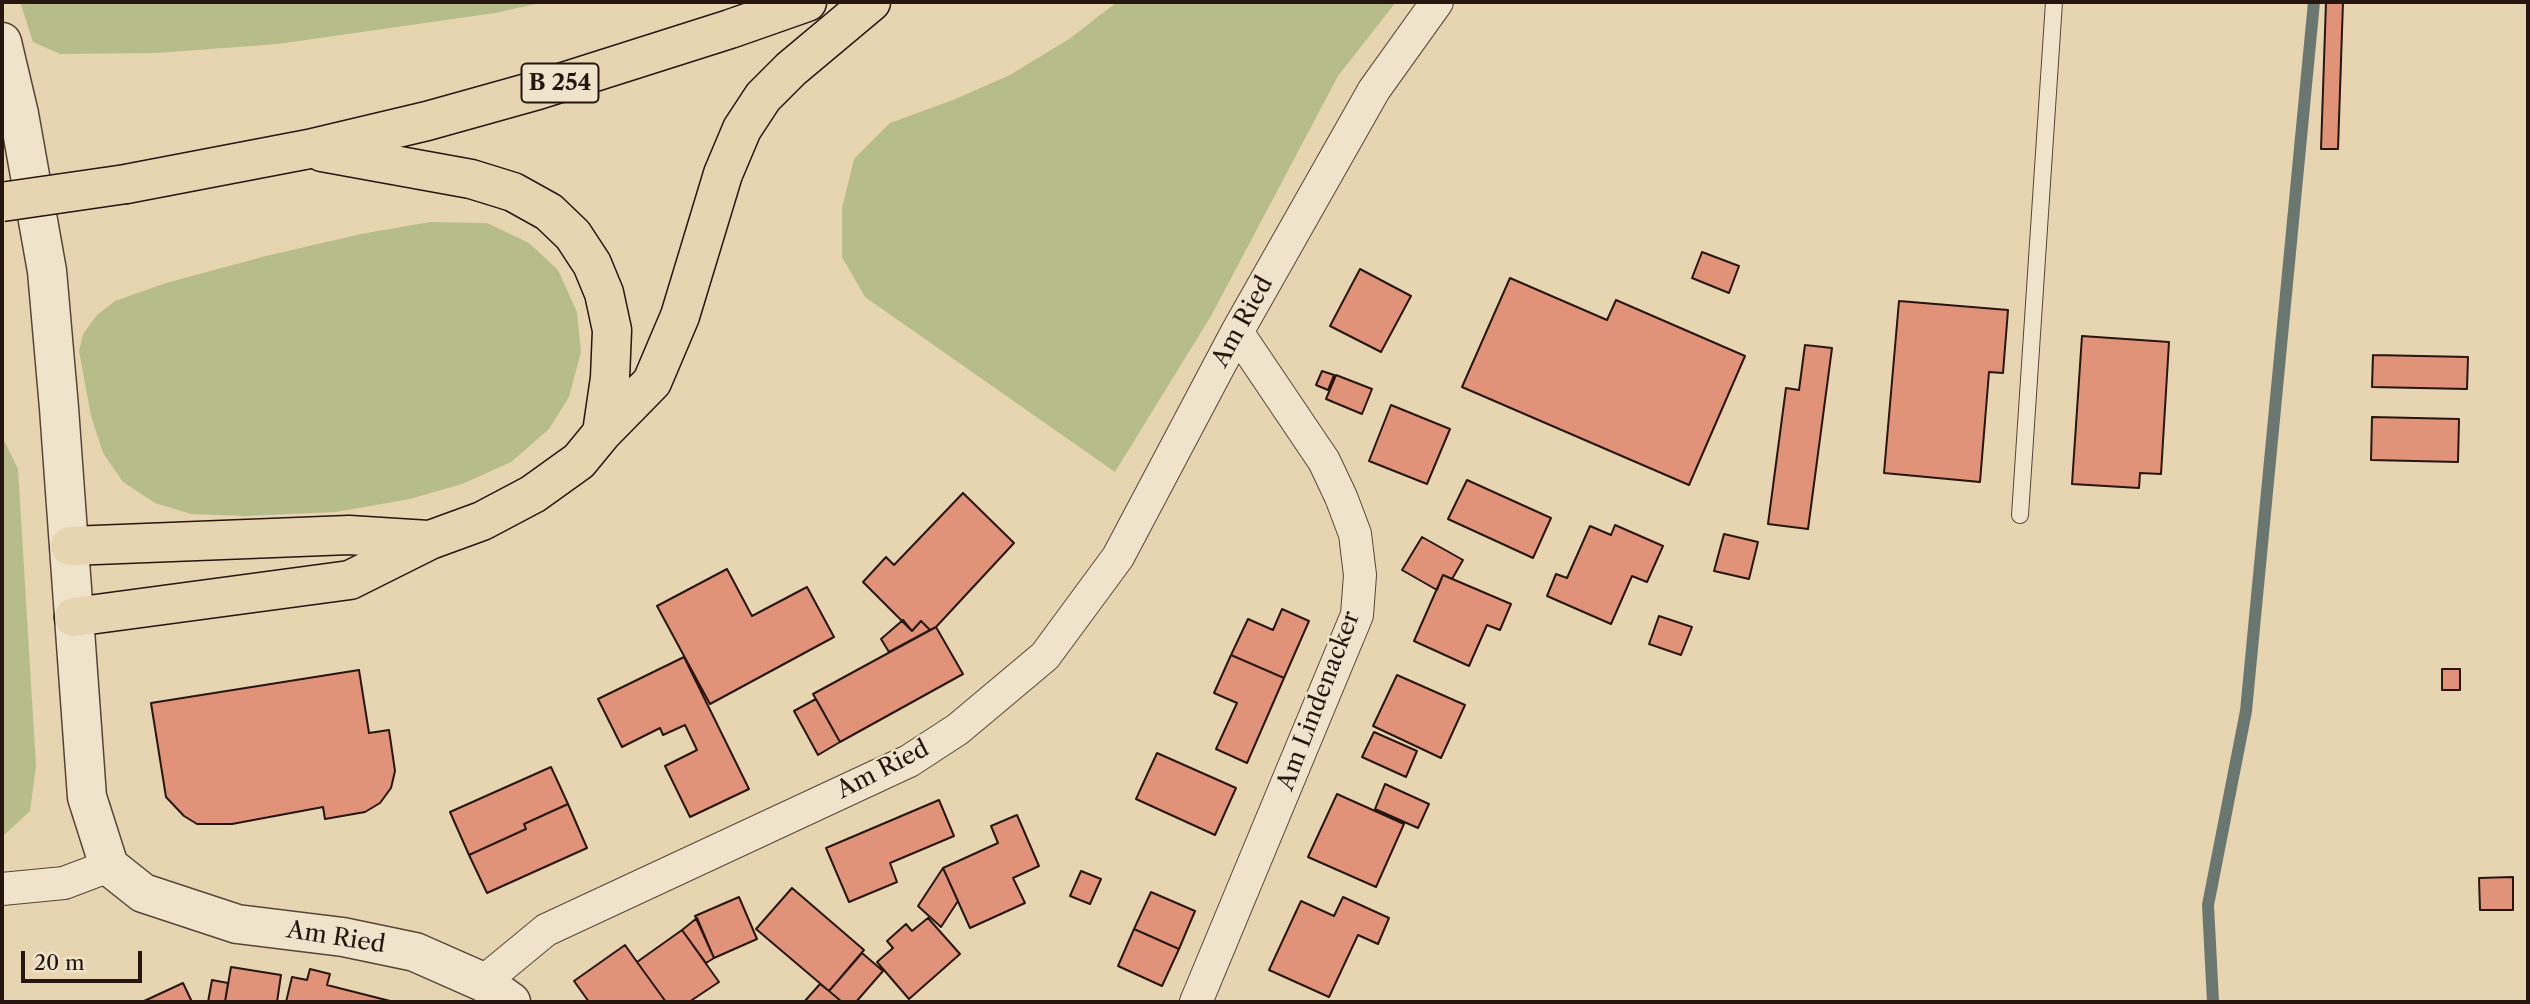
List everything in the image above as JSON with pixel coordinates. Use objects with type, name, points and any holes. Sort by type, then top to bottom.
[{"type":"highway","name":"B 254","points":[[2,202],[126,184],[309,149],[427,121],[538,90],[807,2]]},
{"type":"highway","points":[[74,617],[350,580],[430,540],[482,521],[533,494],[579,461],[602,433],[652,382],[680,316],[723,174],[742,129],[763,97],[782,78],[871,2]]},
{"type":"highway","points":[[309,149],[471,178],[513,191],[549,212],[573,235],[592,264],[604,293],[612,330],[610,378],[602,433]]},
{"type":"highway","points":[[69,546],[349,535],[430,540]]},
{"type":"street","name":"Am Ried","points":[[109,866],[143,893],[237,924],[343,937],[415,951],[497,992],[546,930],[909,761],[958,729],[1045,656],[1118,557],[1237,332],[1374,90],[1437,2]]},
{"type":"street","points":[[2,42],[21,127],[47,271],[87,797],[109,866],[64,883],[2,888]]},
{"type":"street","name":"Am Lindenacker","points":[[1196,1002],[1357,615],[1360,575],[1354,534],[1324,461],[1237,332]]},
{"type":"lane","points":[[2020,515],[2054,2]]},
{"type":"green space","points":[[20,2],[545,2],[495,13],[278,44],[157,53],[60,54],[33,42]]},
{"type":"green space","points":[[1117,2],[1396,2],[1338,76],[1211,316],[1115,472],[865,297],[842,257],[842,208],[854,159],[890,123],[1010,75],[1069,39]]},
{"type":"green space","points":[[430,222],[487,223],[529,243],[558,270],[577,312],[581,352],[569,397],[549,429],[511,462],[462,484],[410,499],[336,512],[245,516],[191,514],[155,503],[123,482],[103,453],[91,416],[79,351],[83,334],[97,315],[115,301],[166,283],[361,234]]},
{"type":"green space","points":[[2,436],[18,469],[36,766],[30,811],[2,837]]},
{"type":"building","points":[[2326,2],[2343,2],[2338,149],[2321,149]]},
{"type":"building","points":[[1702,252],[1739,266],[1729,293],[1692,278]]},
{"type":"building","points":[[1360,269],[1411,296],[1381,352],[1330,326]]},
{"type":"building","points":[[1510,278],[1607,320],[1616,300],[1745,356],[1689,485],[1462,387]]},
{"type":"building","points":[[1899,301],[2008,310],[2003,373],[1989,372],[1980,482],[1884,473]]},
{"type":"building","points":[[2082,336],[2169,342],[2161,474],[2140,473],[2139,488],[2072,484]]},
{"type":"building","points":[[1805,345],[1832,348],[1808,529],[1768,524],[1786,388],[1799,390]]},
{"type":"building","points":[[2373,355],[2468,357],[2467,389],[2372,387]]},
{"type":"building","points":[[1322,371],[1334,375],[1328,390],[1316,385]]},
{"type":"building","points":[[1336,375],[1372,389],[1362,414],[1326,399]]},
{"type":"building","points":[[1391,405],[1450,429],[1427,484],[1369,461]]},
{"type":"building","points":[[2372,417],[2459,419],[2458,462],[2371,460]]},
{"type":"building","points":[[1467,480],[1551,518],[1533,558],[1448,519]]},
{"type":"building","points":[[963,493],[1014,543],[936,627],[930,630],[921,621],[912,631],[863,582],[886,557],[894,565]]},
{"type":"building","points":[[1615,525],[1663,546],[1647,582],[1632,576],[1611,624],[1547,596],[1556,574],[1567,578],[1590,526],[1611,535]]},
{"type":"building","points":[[1724,534],[1758,542],[1749,579],[1714,571]]},
{"type":"building","points":[[1422,537],[1463,560],[1452,579],[1443,575],[1437,590],[1402,570]]},
{"type":"building","points":[[727,569],[752,616],[807,587],[834,637],[710,704],[657,606]]},
{"type":"building","points":[[1443,575],[1511,604],[1500,630],[1487,625],[1469,666],[1414,641]]},
{"type":"building","points":[[1282,609],[1309,621],[1284,678],[1231,655],[1248,619],[1273,630]]},
{"type":"building","points":[[1659,616],[1692,627],[1681,655],[1649,644]]},
{"type":"building","points":[[903,620],[912,631],[921,621],[930,630],[889,652],[881,639]]},
{"type":"building","points":[[936,627],[963,674],[840,742],[813,694]]},
{"type":"building","points":[[1231,655],[1284,678],[1247,763],[1216,749],[1237,703],[1214,693]]},
{"type":"building","points":[[684,657],[749,789],[690,817],[665,766],[697,750],[685,725],[663,735],[660,728],[622,747],[598,699]]},
{"type":"building","points":[[2442,669],[2460,669],[2460,690],[2442,690]]},
{"type":"building","points":[[359,670],[369,733],[389,730],[395,771],[391,788],[380,803],[365,812],[325,819],[323,807],[232,824],[197,824],[184,816],[166,797],[151,703]]},
{"type":"building","points":[[1397,675],[1465,705],[1441,758],[1373,726]]},
{"type":"building","points":[[816,699],[840,742],[818,755],[794,711]]},
{"type":"building","points":[[1374,732],[1417,751],[1406,777],[1362,757]]},
{"type":"building","points":[[1157,753],[1236,788],[1215,835],[1136,799]]},
{"type":"building","points":[[551,767],[568,804],[524,824],[526,829],[469,855],[450,812]]},
{"type":"building","points":[[1385,784],[1429,804],[1418,828],[1375,809]]},
{"type":"building","points":[[1337,794],[1404,824],[1376,887],[1308,857]]},
{"type":"building","points":[[939,800],[954,836],[890,863],[897,882],[849,902],[826,848]]},
{"type":"building","points":[[568,804],[587,848],[487,893],[469,855],[526,829],[524,824]]},
{"type":"building","points":[[1017,815],[1039,866],[1013,878],[1025,903],[970,928],[943,868],[998,843],[991,826]]},
{"type":"building","points":[[943,868],[958,901],[941,927],[918,906]]},
{"type":"building","points":[[1081,871],[1101,879],[1090,904],[1070,896]]},
{"type":"building","points":[[2513,877],[2513,910],[2480,910],[2479,878]]},
{"type":"building","points":[[792,888],[864,950],[829,991],[756,929]]},
{"type":"building","points":[[1151,892],[1195,911],[1179,949],[1134,929]]},
{"type":"building","points":[[739,897],[757,939],[714,958],[695,916]]},
{"type":"building","points":[[1343,897],[1389,918],[1378,944],[1358,935],[1329,997],[1269,970],[1301,901],[1334,916]]},
{"type":"building","points":[[697,918],[714,958],[706,963],[682,930]]},
{"type":"building","points":[[928,918],[960,954],[909,999],[877,962],[893,948],[887,941],[906,924],[912,931]]},
{"type":"building","points":[[1134,929],[1179,949],[1162,986],[1118,966]]},
{"type":"building","points":[[682,930],[719,982],[689,1002],[666,1002],[637,962]]},
{"type":"building","points":[[625,945],[666,1002],[589,1002],[574,981]]},
{"type":"building","points":[[862,953],[883,971],[856,1002],[842,1002],[829,991]]},
{"type":"building","points":[[231,967],[281,975],[277,1002],[225,1002]]},
{"type":"building","points":[[310,969],[330,974],[327,985],[394,1002],[286,1002],[292,977],[307,980]]},
{"type":"building","points":[[212,980],[228,983],[225,1002],[208,1002]]},
{"type":"building","points":[[183,983],[192,1002],[142,1002]]},
{"type":"building","points":[[820,984],[829,991],[842,1002],[804,1002]]},
{"type":"waterway","points":[[2213,1002],[2208,905],[2246,711],[2314,2]]}]
